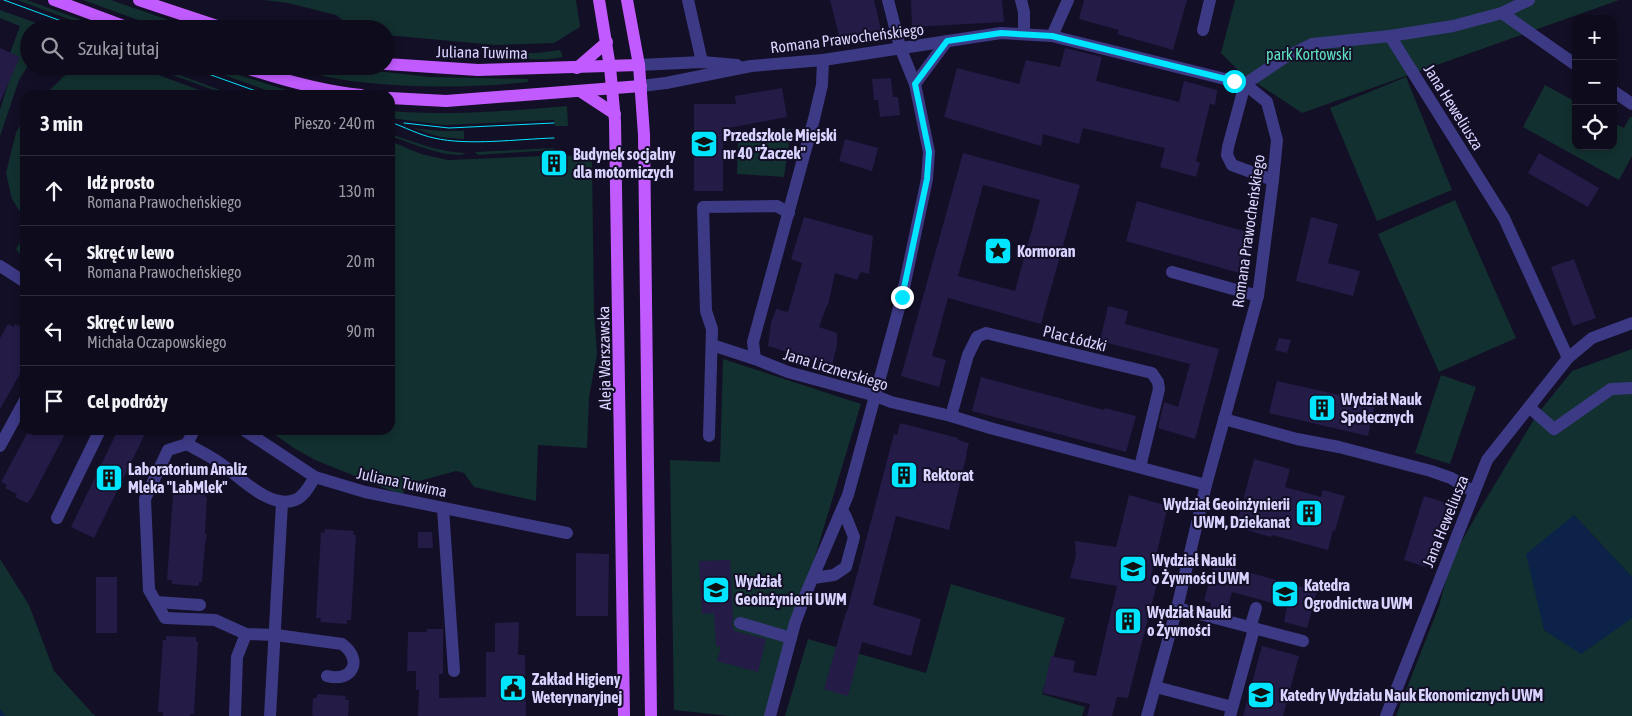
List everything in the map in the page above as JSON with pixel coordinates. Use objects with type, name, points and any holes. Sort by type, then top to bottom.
[{"type":"main road","points":[[54,0],[108,20]]},
{"type":"main road","points":[[139,0],[199,20]]},
{"type":"main road","name":"Aleja Warszawska","points":[[599,0],[607,42],[615,114],[624,716]]},
{"type":"main road","points":[[627,0],[639,65],[644,135],[651,716]]},
{"type":"main road","points":[[576,68],[607,42]]},
{"type":"main road","name":"Juliana Tuwima","points":[[395,65],[478,70],[639,65]]},
{"type":"main road","points":[[270,75],[330,90]]},
{"type":"main road","points":[[395,98],[446,101],[641,86]]},
{"type":"main road","points":[[580,91],[615,114]]},
{"type":"street","points":[[688,0],[702,62]]},
{"type":"street","points":[[770,716],[795,623],[848,495],[904,288],[927,179],[929,152],[915,84],[900,47],[888,0]]},
{"type":"street","points":[[1021,0],[1024,12],[1024,33]]},
{"type":"street","points":[[1052,36],[1068,0]]},
{"type":"street","points":[[1203,30],[1210,0]]},
{"type":"street","points":[[1273,180],[1232,165],[1227,155],[1245,84],[1284,58],[1312,44],[1390,36],[1453,26],[1502,13],[1529,0]]},
{"type":"street","points":[[1502,13],[1572,63]]},
{"type":"street","name":"Romana Prawocheńskiego","points":[[641,86],[752,66],[823,60],[1001,33],[1024,33],[1052,36],[1245,84],[1267,102],[1276,140],[1273,180],[1258,296],[1206,486],[1156,687],[1147,716]]},
{"type":"street","name":"Jana Heweliusza","points":[[1390,36],[1504,218],[1568,358]]},
{"type":"street","name":"Romana Prawocheńskiego","points":[[915,84],[947,41]]},
{"type":"street","points":[[755,359],[753,342],[822,85],[823,60]]},
{"type":"street","name":"Romana Prawocheńskiego","points":[[639,65],[702,62],[752,66]]},
{"type":"street","points":[[1617,94],[1632,104]]},
{"type":"street","points":[[709,436],[712,329],[706,311],[704,207],[777,206],[789,213]]},
{"type":"street","points":[[0,266],[20,279]]},
{"type":"street","points":[[1172,272],[1258,296]]},
{"type":"street","points":[[1626,310],[1631,323]]},
{"type":"street","name":"Jana Heweliusza","points":[[1386,716],[1487,460],[1568,358],[1592,338],[1631,323]]},
{"type":"street","name":"Plac Łódzki","points":[[951,416],[968,355],[977,337],[986,333],[1152,373],[1158,382],[1159,389],[1140,467]]},
{"type":"street","name":"Jana Licznerskiego","points":[[712,344],[788,372],[876,396],[891,402],[951,416],[1206,486]]},
{"type":"street","points":[[1529,408],[1554,430],[1611,389],[1632,388]]},
{"type":"street","points":[[0,446],[20,411]]},
{"type":"street","points":[[1224,419],[1297,439],[1339,447],[1431,471],[1451,478],[1474,492]]},
{"type":"street","points":[[57,518],[98,435]]},
{"type":"street","points":[[192,435],[187,444],[168,450],[145,499],[149,590],[165,618],[214,620],[246,634],[276,635],[342,644],[348,648],[353,656],[354,662],[351,669],[345,676],[337,679],[327,676]]},
{"type":"street","name":"Juliana Tuwima","points":[[252,435],[315,477],[365,492],[567,533]]},
{"type":"street","points":[[187,444],[223,464],[253,490],[282,503],[297,500],[306,491],[315,477]]},
{"type":"street","points":[[270,716],[282,503]]},
{"type":"street","points":[[443,508],[454,671]]},
{"type":"street","points":[[813,578],[834,575],[846,566],[854,537],[842,510]]},
{"type":"street","points":[[156,602],[200,605]]},
{"type":"street","points":[[1176,608],[1303,641]]},
{"type":"street","points":[[1156,687],[1231,712],[1256,608]]},
{"type":"street","points":[[740,623],[791,638]]},
{"type":"street","points":[[235,716],[237,657],[246,634]]},
{"type":"green space","points":[[17,0],[27,0],[81,20],[71,20]]},
{"type":"green space","points":[[83,0],[111,0],[168,20],[138,20]]},
{"type":"green space","points":[[264,0],[576,0],[580,27],[554,43],[495,45],[395,36],[395,20],[342,20],[336,15],[288,3]]},
{"type":"green space","name":"park Kortowski","points":[[1235,0],[1619,0],[1572,15],[1572,17],[1302,113],[1240,72],[1221,53]]},
{"type":"green space","points":[[0,10],[28,20],[20,20],[20,26],[0,18]]},
{"type":"green space","points":[[20,26],[20,75],[22,75],[0,136],[0,110],[9,81],[10,53]]},
{"type":"green space","points":[[560,50],[563,57],[546,59],[494,56],[495,54],[538,53]]},
{"type":"green space","points":[[395,73],[430,77],[528,79],[528,82],[465,86],[402,85],[350,81],[319,75],[395,75]]},
{"type":"green space","points":[[66,75],[159,75],[199,90],[50,90]]},
{"type":"green space","points":[[173,75],[180,75],[220,90],[213,90]]},
{"type":"green space","points":[[224,75],[239,75],[286,90],[266,90]]},
{"type":"green space","points":[[1406,77],[1452,190],[1377,221],[1330,108]]},
{"type":"green space","points":[[1545,85],[1572,100],[1572,150],[1617,150],[1617,125],[1624,128],[1630,117],[1632,117],[1632,156],[1619,180],[1523,127]]},
{"type":"green space","points":[[567,106],[568,126],[555,126],[554,120],[444,125],[395,119],[395,111],[456,113]]},
{"type":"green space","points":[[20,125],[20,212],[12,199],[6,173],[16,133]]},
{"type":"green space","points":[[413,128],[464,131],[464,139],[440,137]]},
{"type":"green space","points":[[791,129],[784,177],[737,174],[738,137]]},
{"type":"green space","points":[[395,136],[436,149],[465,153],[462,155],[452,155],[395,138]]},
{"type":"green space","points":[[395,143],[421,154],[448,160],[544,156],[546,172],[566,170],[565,156],[588,155],[592,160],[594,312],[597,354],[589,397],[587,448],[538,445],[536,501],[474,487],[464,473],[456,471],[407,485],[402,495],[315,460],[275,435],[395,435]]},
{"type":"green space","points":[[555,148],[553,150],[478,155],[475,152]]},
{"type":"green space","points":[[1455,200],[1516,338],[1439,372],[1378,234]]},
{"type":"green space","points":[[20,242],[20,254],[16,249]]},
{"type":"green space","points":[[1632,349],[1632,577],[1574,515],[1544,630],[1581,653],[1632,617],[1632,716],[1396,716],[1439,606],[1451,561],[1536,416],[1572,371]]},
{"type":"green space","points":[[723,359],[861,404],[767,716],[730,716],[674,710],[670,460],[720,462]]},
{"type":"green space","points":[[1441,375],[1476,387],[1450,464],[1415,453]]},
{"type":"green space","points":[[0,559],[29,605],[54,671],[96,716],[0,716]]},
{"type":"green space","points":[[951,584],[1065,618],[1042,694],[1085,707],[1082,716],[785,716],[808,639],[926,673]]},
{"type":"water","points":[[1574,515],[1632,577],[1631,619],[1581,654],[1544,630],[1526,554]]},
{"type":"building","points":[[830,0],[874,0],[881,30],[840,40]]},
{"type":"building","points":[[911,0],[1002,0],[1004,22],[912,27]]},
{"type":"building","points":[[1084,0],[1187,0],[1173,50],[1117,34],[1119,30],[1079,19]]},
{"type":"building","points":[[0,48],[20,57],[0,102]]},
{"type":"building","points":[[1065,48],[1102,57],[1096,81],[1179,102],[1184,81],[1217,90],[1215,105],[1210,104],[1196,161],[1200,163],[1196,177],[1160,167],[1165,148],[1083,128],[1079,144],[1043,134],[1041,146],[944,117],[957,68],[1019,84],[1026,60],[1060,67]]},
{"type":"building","points":[[891,78],[893,97],[898,97],[900,115],[880,117],[878,100],[874,100],[872,79]]},
{"type":"building","points":[[782,88],[787,117],[723,129],[723,191],[694,191],[694,104],[736,104],[735,96]]},
{"type":"building","points":[[845,139],[878,148],[872,171],[839,161]]},
{"type":"building","points":[[963,153],[1080,185],[1041,324],[948,298],[932,356],[946,360],[939,387],[901,376]],"holes":[[[983,185],[1040,200],[1015,291],[958,276]]]},
{"type":"building","points":[[1539,153],[1599,188],[1588,207],[1528,173]]},
{"type":"building","name":"Budynek socjalny dla motorniczych","points":[[562,155],[563,170],[545,172],[544,156]]},
{"type":"building","points":[[1137,201],[1254,234],[1243,274],[1126,241]]},
{"type":"building","points":[[804,217],[873,236],[869,274],[861,272],[857,280],[835,273],[828,305],[819,327],[837,333],[837,345],[832,366],[768,346],[771,323],[776,309],[788,312],[802,263],[791,259]]},
{"type":"building","points":[[1311,217],[1338,224],[1328,263],[1360,271],[1353,296],[1296,281]]},
{"type":"building","points":[[1574,259],[1596,318],[1573,326],[1551,267]]},
{"type":"building","points":[[1108,306],[1128,311],[1125,324],[1219,349],[1195,439],[1158,428],[1164,402],[1178,407],[1190,364],[1100,341]]},
{"type":"building","points":[[8,324],[14,327],[15,324],[20,326],[20,374],[0,409],[0,338]]},
{"type":"building","points":[[1279,338],[1291,340],[1287,353],[1275,350]]},
{"type":"building","points":[[981,377],[1104,410],[1105,408],[1136,416],[1126,452],[972,411]]},
{"type":"building","name":"Wydział Nauk Społecznych","points":[[1277,381],[1375,403],[1368,436],[1269,413]]},
{"type":"building","points":[[900,423],[958,438],[958,440],[969,443],[967,454],[949,530],[896,516],[873,605],[921,619],[911,656],[862,642],[848,696],[824,689],[847,612],[894,434],[897,435]]},
{"type":"building","points":[[26,435],[64,436],[27,503],[15,497],[17,494],[5,488],[7,485],[1,482]]},
{"type":"building","name":"Laboratorium Analiz Mleka \"LabMlek\"","points":[[116,435],[145,435],[94,538],[71,527]]},
{"type":"building","points":[[1254,459],[1290,469],[1285,487],[1321,497],[1323,490],[1345,496],[1328,550],[1236,527]]},
{"type":"building","points":[[176,491],[205,493],[205,497],[207,497],[205,534],[207,534],[202,582],[199,582],[199,586],[172,584],[172,580],[167,580],[173,495],[176,495]]},
{"type":"building","name":"Wydział Nauki o Żywności","points":[[1129,495],[1168,506],[1150,581],[1157,583],[1128,698],[1117,697],[1112,716],[1087,716],[1090,704],[1043,693],[1051,656],[1075,661],[1073,672],[1096,676],[1117,586],[1070,578],[1076,555],[1075,541],[1116,547]]},
{"type":"building","points":[[1424,496],[1447,503],[1443,515],[1451,517],[1438,550],[1432,548],[1426,567],[1404,560]]},
{"type":"building","points":[[325,529],[354,531],[353,535],[356,535],[351,620],[347,620],[347,624],[320,622],[321,618],[316,618],[321,532],[324,533]]},
{"type":"building","points":[[418,532],[432,532],[433,548],[418,548]]},
{"type":"building","points":[[576,553],[609,554],[608,616],[576,616]]},
{"type":"building","points":[[730,560],[732,624],[734,631],[766,639],[758,672],[717,661],[721,647],[716,646],[714,613],[702,614],[699,561]]},
{"type":"building","points":[[1214,563],[1317,591],[1307,628],[1284,622],[1287,607],[1232,592],[1228,607],[1220,605],[1218,610],[1210,608],[1211,603],[1204,601]]},
{"type":"building","points":[[96,577],[117,577],[117,633],[96,633]]},
{"type":"building","points":[[519,622],[518,655],[525,655],[526,716],[418,716],[419,690],[416,690],[416,671],[407,671],[408,632],[427,632],[427,629],[443,629],[443,674],[439,674],[439,698],[486,697],[486,652],[495,652],[495,623]]},
{"type":"building","points":[[166,636],[196,637],[198,642],[194,714],[190,714],[190,716],[163,716],[163,712],[158,712],[163,640],[166,640]]},
{"type":"building","points":[[1262,646],[1299,656],[1283,716],[1243,716]]},
{"type":"building","points":[[317,694],[346,696],[345,700],[349,700],[348,716],[312,715],[313,698],[317,698]]},
{"type":"waterway","points":[[0,712],[3,716]]},
{"type":"tram line","points":[[4,0],[58,20]]},
{"type":"tram line","points":[[211,75],[253,90]]},
{"type":"tram line","points":[[404,123],[449,128],[554,123]]},
{"type":"tram line","points":[[395,124],[434,138],[462,142],[554,138]]},
{"type":"place","name":"Przedszkole Miejski nr 40 \"Żaczek\"","points":[[704,144]]},
{"type":"place","name":"Budynek socjalny dla motorniczych","points":[[554,163]]},
{"type":"place","name":"Kormoran","points":[[998,251]]},
{"type":"place","name":"Wydział Nauk Społecznych","points":[[1322,408]]},
{"type":"place","name":"Rektorat","points":[[904,475]]},
{"type":"place","name":"Laboratorium Analiz Mleka \"LabMlek\"","points":[[109,478]]},
{"type":"place","name":"Wydział Geoinżynierii UWM, Dziekanat","points":[[1309,513]]},
{"type":"place","name":"Wydział Nauki o Żywności UWM","points":[[1133,569]]},
{"type":"place","name":"Wydział Geoinżynierii UWM","points":[[716,590]]},
{"type":"place","name":"Katedra Ogrodnictwa UWM","points":[[1285,594]]},
{"type":"place","name":"Wydział Nauki o Żywności","points":[[1128,621]]},
{"type":"place","name":"Zakład Higieny Weterynaryjnej","points":[[513,688]]},
{"type":"place","name":"Katedry Wydziału Nauk Ekonomicznych UWM","points":[[1261,695]]},
{"type":"route","points":[[902,297],[927,179],[929,152],[915,84],[947,41],[1001,33],[1027,33],[1052,36],[1234,81]]}]
